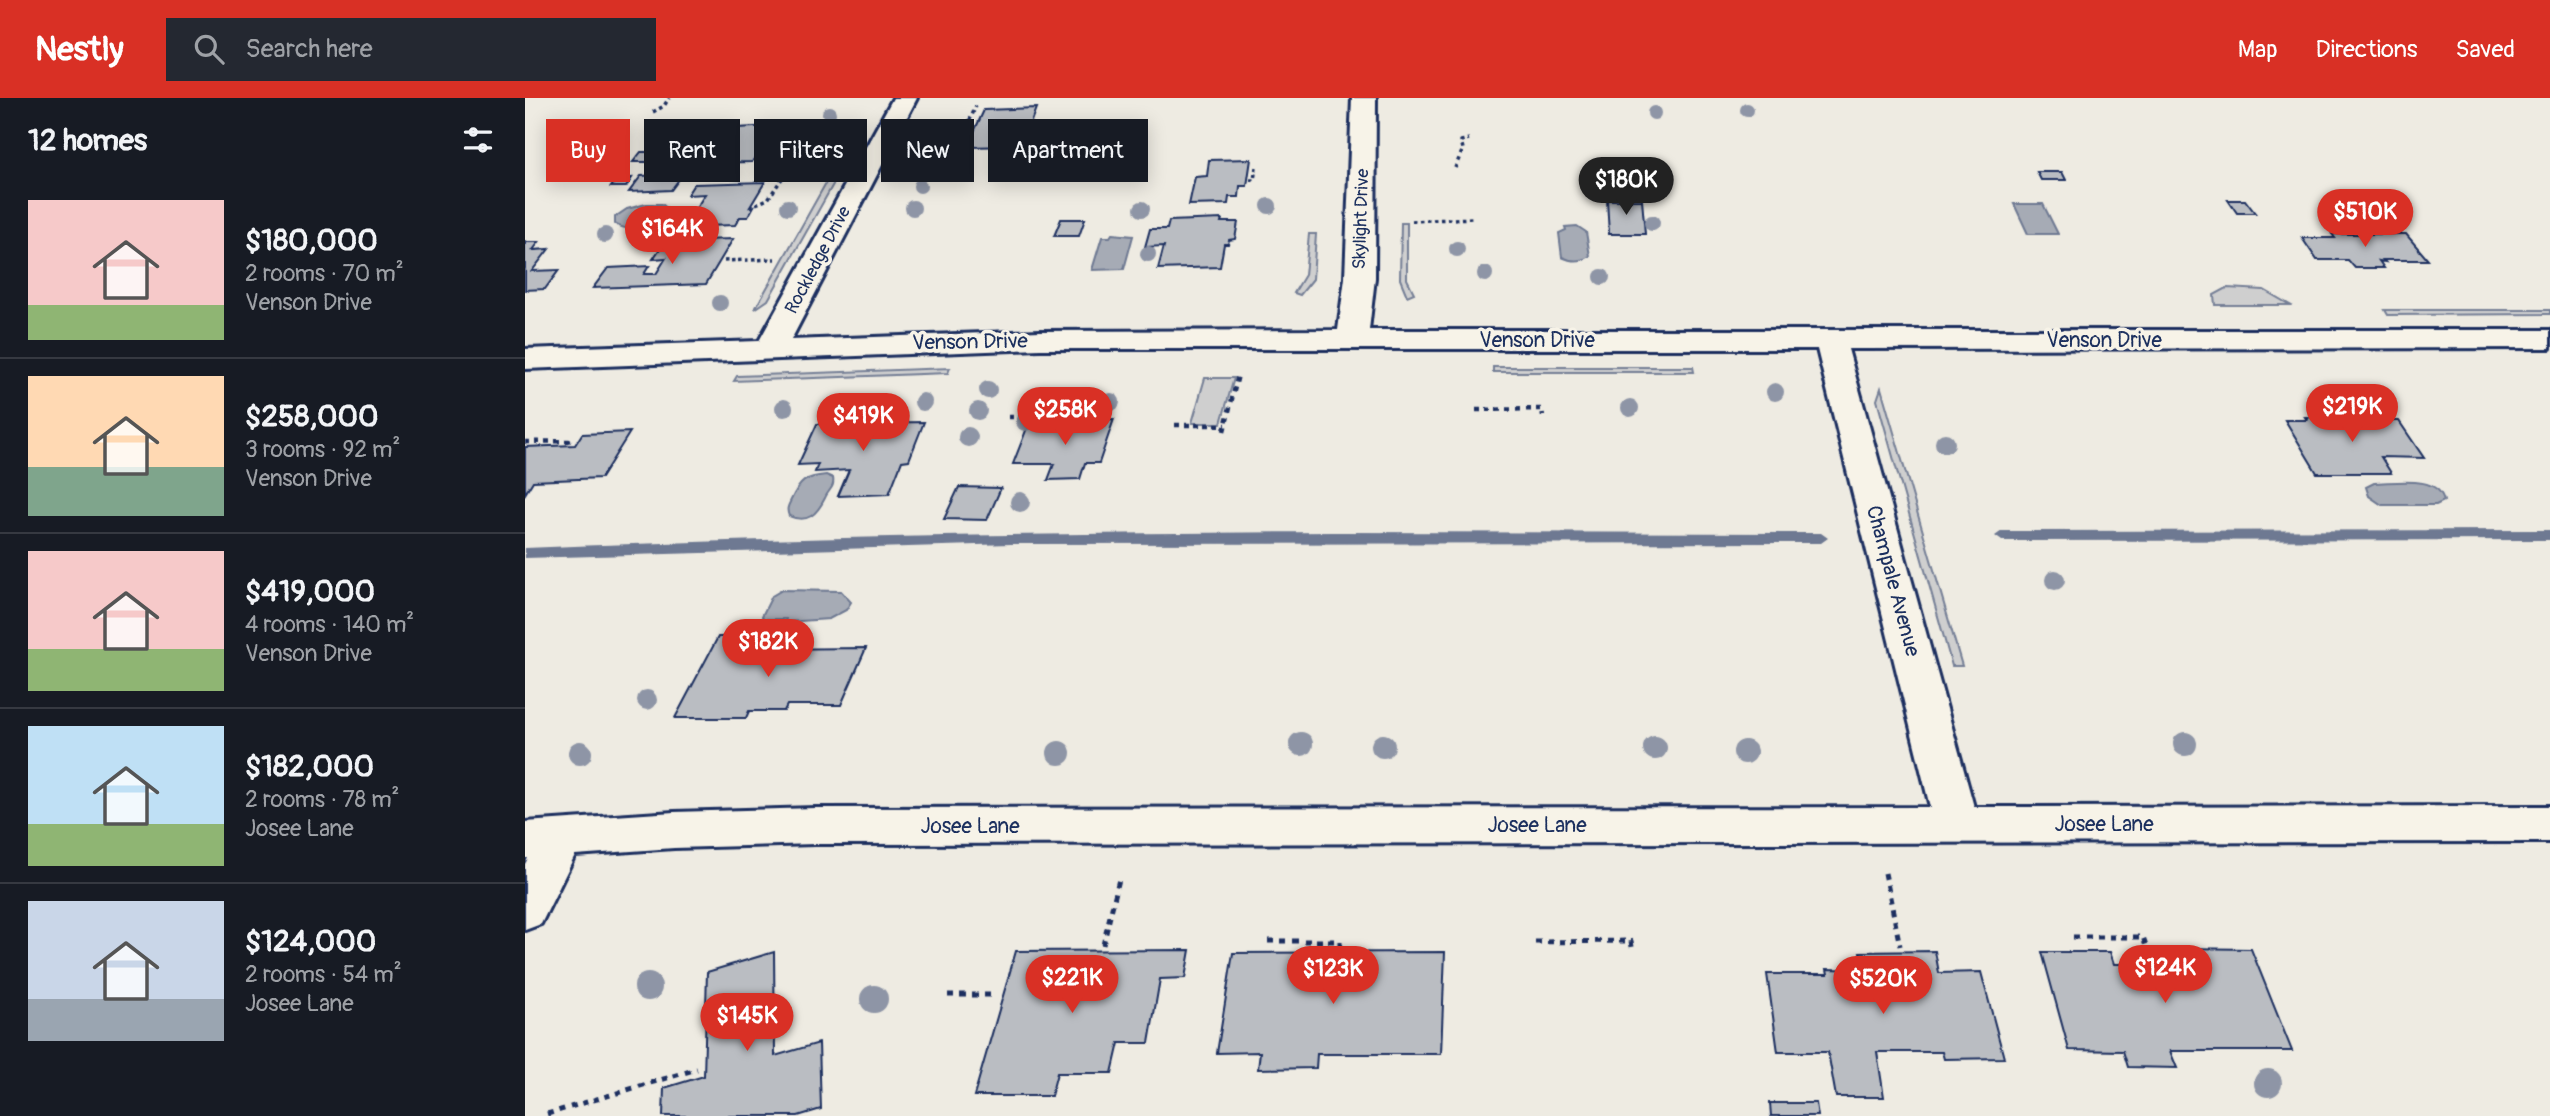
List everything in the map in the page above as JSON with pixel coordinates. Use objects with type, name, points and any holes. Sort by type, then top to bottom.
[{"type":"street","name":"Rockledge Drive","points":[[771,348],[905,98]]},
{"type":"street","name":"Skylight Drive","points":[[1352,340],[1360,278],[1364,98]]},
{"type":"street","name":"Venson Drive","points":[[525,359],[1015,341],[2550,339]]},
{"type":"street","name":"Champale Avenue","points":[[1830,340],[1957,823]]},
{"type":"street","name":"Josee Lane","points":[[543,839],[674,830],[815,826],[2550,824]]},
{"type":"street","points":[[525,909],[543,839]]},
{"type":"path","points":[[653,112],[664,106],[669,98]]},
{"type":"path","points":[[970,119],[976,106]]},
{"type":"path","points":[[1455,168],[1463,149],[1461,141],[1469,139]]},
{"type":"path","points":[[1250,180],[1254,180],[1256,167]]},
{"type":"path","points":[[756,204],[768,199],[780,182]]},
{"type":"path","points":[[1412,221],[1472,218]]},
{"type":"path","points":[[724,261],[779,259]]},
{"type":"path","points":[[1224,431],[1238,375]]},
{"type":"path","points":[[1476,410],[1542,410],[1543,416]]},
{"type":"path","points":[[1009,417],[1071,416]]},
{"type":"path","points":[[1175,425],[1226,425]]},
{"type":"path","points":[[525,442],[569,441],[567,443]]},
{"type":"path","points":[[1885,873],[1900,946]]},
{"type":"path","points":[[1103,945],[1120,875]]},
{"type":"path","points":[[2073,937],[2143,937],[2147,948]]},
{"type":"path","points":[[1268,941],[1340,941],[1340,948]]},
{"type":"path","points":[[1535,942],[1631,941],[1632,947]]},
{"type":"path","points":[[948,995],[996,995]]},
{"type":"path","points":[[547,1114],[697,1069]]},
{"type":"shaded area","points":[[826,182],[834,182],[768,300],[755,309]]},
{"type":"shaded area","points":[[646,204],[662,204],[669,210],[659,221],[645,228],[629,229],[615,224],[615,217],[627,209]]},
{"type":"shaded area","points":[[2014,204],[2043,204],[2058,234],[2028,234]]},
{"type":"shaded area","points":[[1401,223],[1407,223],[1407,279],[1414,293],[1407,296],[1400,279]]},
{"type":"shaded area","points":[[1577,226],[1586,232],[1590,256],[1573,260],[1562,257],[1559,233],[1566,230],[1565,227]]},
{"type":"shaded area","points":[[1112,234],[1133,236],[1124,269],[1092,270],[1102,237],[1110,237]]},
{"type":"shaded area","points":[[1309,234],[1316,234],[1313,279],[1300,295],[1294,293],[1305,275]]},
{"type":"shaded area","points":[[2227,288],[2264,290],[2290,305],[2215,305],[2214,295]]},
{"type":"shaded area","points":[[2385,310],[2550,310],[2550,314],[2388,315]]},
{"type":"shaded area","points":[[1493,367],[1693,367],[1694,372],[1493,372]]},
{"type":"shaded area","points":[[950,368],[948,373],[734,381],[737,376]]},
{"type":"shaded area","points":[[1205,378],[1234,378],[1221,423],[1192,423]]},
{"type":"shaded area","points":[[1881,388],[1962,666],[1952,666],[1877,400]]},
{"type":"shaded area","points":[[826,475],[833,478],[833,484],[815,513],[802,519],[789,516],[788,506],[800,484],[813,477]]},
{"type":"shaded area","points":[[2374,483],[2425,483],[2440,492],[2444,501],[2436,505],[2382,505],[2369,496],[2366,487]]},
{"type":"shaded area","points":[[782,590],[841,591],[851,602],[846,610],[829,619],[786,622],[786,619],[764,619],[762,616],[772,596]]},
{"type":"building","points":[[1036,108],[1032,119],[988,119],[988,147],[974,147],[974,132],[984,110]]},
{"type":"building","points":[[754,127],[752,162],[740,162],[740,128]]},
{"type":"building","points":[[641,152],[644,152],[644,162],[633,162]]},
{"type":"building","points":[[1251,159],[1247,186],[1240,186],[1239,197],[1229,197],[1228,204],[1189,205],[1195,177],[1207,176],[1209,160]]},
{"type":"building","points":[[2037,172],[2062,172],[2066,180],[2041,180]]},
{"type":"building","points":[[641,176],[644,176],[644,182],[677,182],[671,190],[629,192]]},
{"type":"building","points":[[615,182],[629,182],[626,187],[611,187]]},
{"type":"building","points":[[765,182],[750,207],[754,206],[748,217],[740,217],[735,225],[677,227],[689,210],[695,210],[705,194],[687,195],[694,184]]},
{"type":"building","points":[[1607,200],[1642,200],[1645,234],[1609,234]]},
{"type":"building","points":[[2228,200],[2245,200],[2255,213],[2237,213]]},
{"type":"building","points":[[1061,219],[1085,219],[1079,236],[1054,236]]},
{"type":"building","points":[[1222,219],[1221,222],[1238,222],[1235,239],[1224,244],[1220,267],[1158,269],[1164,246],[1145,247],[1150,229],[1167,229],[1169,221]]},
{"type":"building","points":[[2332,234],[2406,234],[2428,260],[2383,260],[2385,262],[2379,261],[2384,268],[2355,268],[2348,260],[2317,260],[2302,238],[2335,238]]},
{"type":"building","points":[[733,239],[706,284],[593,288],[608,268],[649,266],[644,274],[656,274],[666,258],[653,259],[665,241]]},
{"type":"building","points":[[525,242],[539,242],[533,250],[549,249],[532,271],[559,270],[545,289],[525,290]]},
{"type":"building","points":[[2305,417],[2399,421],[2424,458],[2381,457],[2391,473],[2317,473],[2285,420],[2307,420]]},
{"type":"building","points":[[1114,419],[1099,463],[1085,463],[1080,479],[1048,480],[1054,464],[1013,464],[1027,428],[1057,428],[1060,420]]},
{"type":"building","points":[[924,422],[909,460],[902,461],[889,494],[838,496],[849,470],[815,472],[818,464],[798,465],[817,424]]},
{"type":"building","points":[[630,432],[601,478],[533,481],[525,494],[525,447],[575,445],[582,434]]},
{"type":"building","points":[[959,487],[1001,488],[987,520],[944,519]]},
{"type":"building","points":[[718,637],[767,637],[761,649],[866,648],[841,705],[787,705],[784,711],[749,711],[746,718],[675,718]]},
{"type":"building","points":[[2180,948],[2251,949],[2292,1051],[2170,1051],[2177,1068],[2128,1067],[2123,1051],[2069,1050],[2042,952],[2110,952],[2114,964],[2186,964]]},
{"type":"building","points":[[1190,950],[1185,978],[1160,979],[1149,1043],[1119,1043],[1112,1073],[1057,1073],[1051,1096],[974,1096],[1016,951]]},
{"type":"building","points":[[1935,951],[1939,973],[1981,972],[2004,1058],[1944,1059],[1942,1052],[1877,1052],[1884,1097],[1836,1097],[1828,1052],[1778,1052],[1767,974],[1828,974],[1827,969],[1863,970],[1860,952]]},
{"type":"building","points":[[774,952],[775,1056],[819,1043],[821,1109],[798,1116],[663,1116],[664,1088],[704,1076],[707,972]]},
{"type":"building","points":[[1445,952],[1441,1054],[1317,1054],[1316,1068],[1258,1069],[1260,1052],[1217,1053],[1233,953]]},
{"type":"building","points":[[1770,1103],[1816,1103],[1818,1116],[1771,1116]]},
{"type":"waterway","points":[[2002,536],[2550,535]]},
{"type":"waterway","points":[[525,553],[1011,539],[1821,538]]}]
